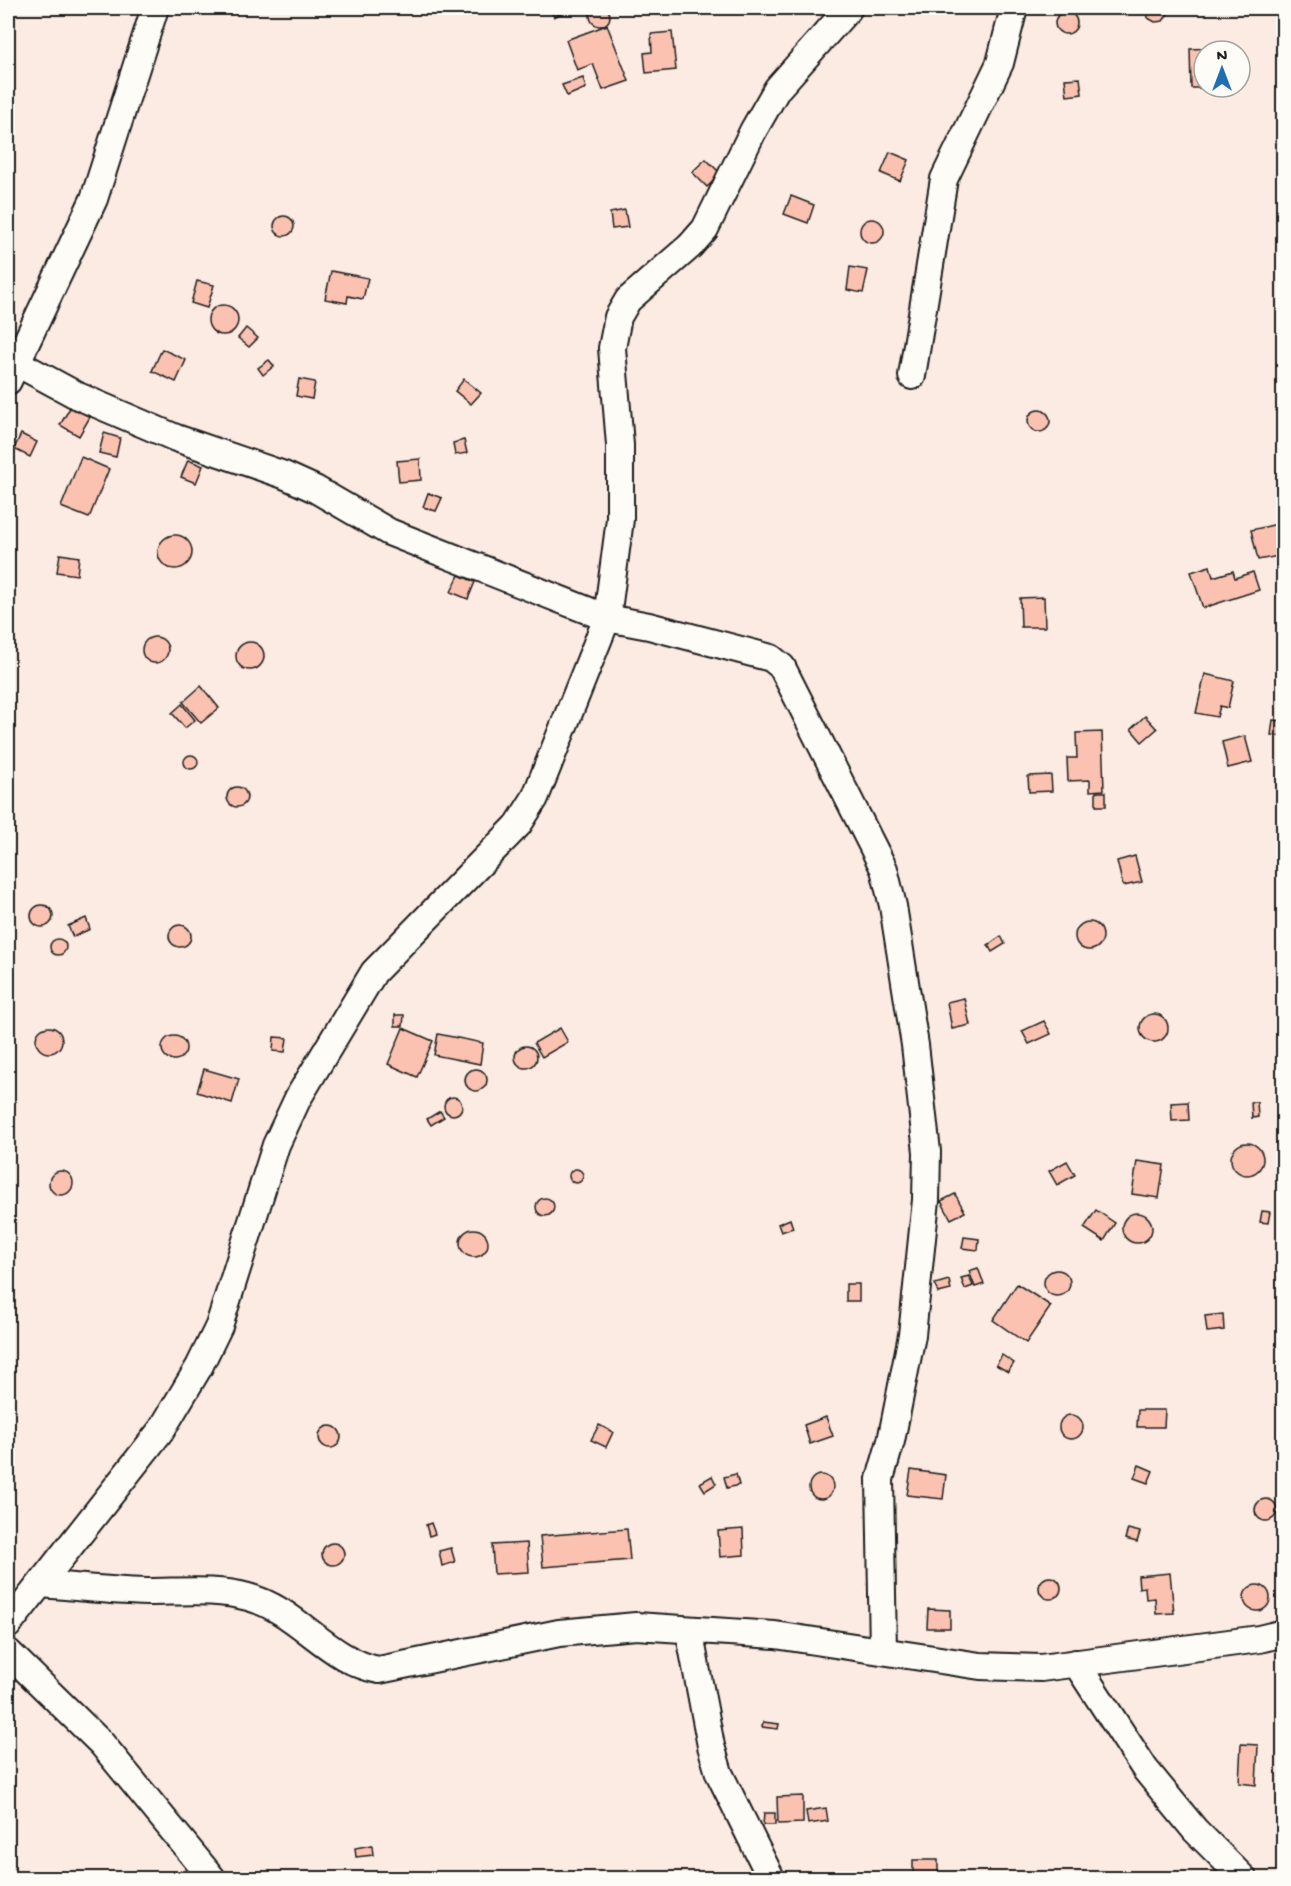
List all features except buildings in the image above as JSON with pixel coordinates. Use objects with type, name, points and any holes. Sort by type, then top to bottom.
[{"type":"street","points":[[155,8],[94,200],[12,372],[78,396],[176,438],[284,475],[315,489],[390,532],[607,618],[771,658],[782,667],[884,869],[893,906],[915,1045],[927,1152],[926,1200],[912,1335],[891,1441],[880,1479],[883,1651]]},
{"type":"street","points":[[8,1625],[162,1429],[199,1367],[219,1326],[276,1145],[297,1098],[374,972],[518,825],[535,798],[607,618],[620,519],[620,445],[612,348],[618,317],[628,300],[705,229],[753,131],[777,89],[849,8]]},
{"type":"street","points":[[912,376],[944,179],[1000,63],[1014,8]]},
{"type":"street","points":[[42,1584],[111,1591],[230,1593],[249,1597],[269,1605],[342,1657],[361,1667],[379,1670],[559,1633],[636,1626],[775,1635],[980,1666],[1041,1668],[1259,1639],[1284,1633]]},
{"type":"street","points":[[688,1630],[711,1746],[719,1773],[771,1878]]},
{"type":"street","points":[[8,1652],[102,1744],[212,1878]]},
{"type":"street","points":[[1076,1663],[1145,1768],[1195,1830],[1243,1878]]}]
